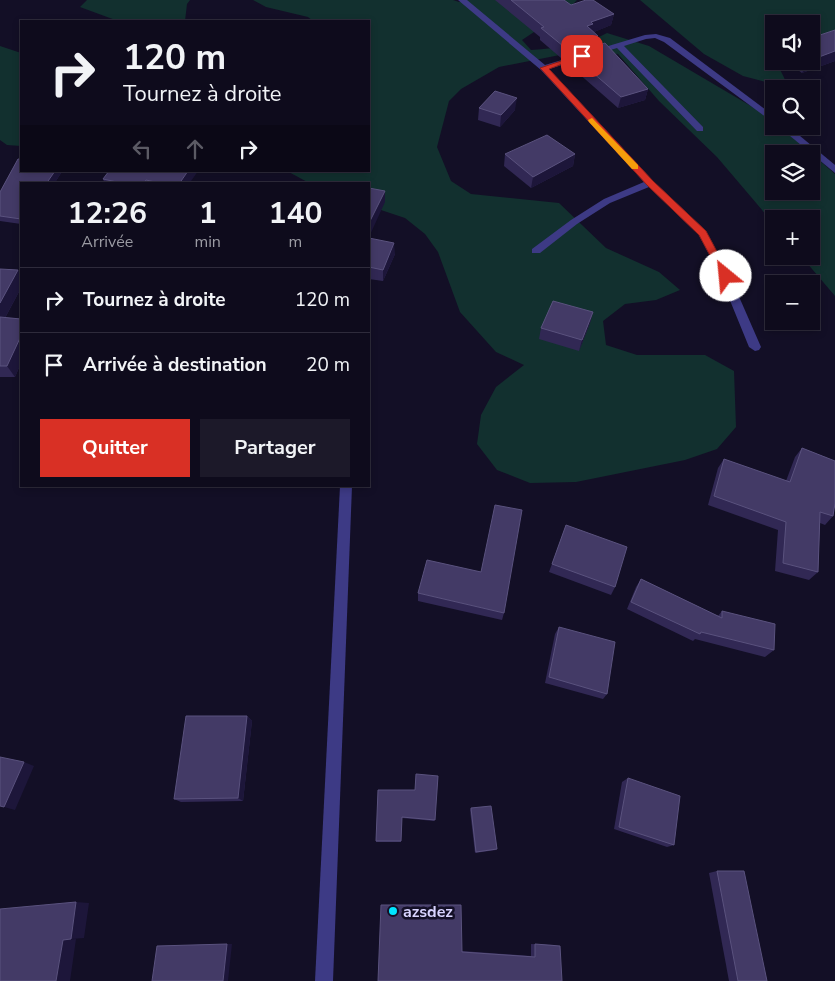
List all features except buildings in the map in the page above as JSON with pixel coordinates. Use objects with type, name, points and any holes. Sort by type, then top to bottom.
[{"type":"street","points":[[462,0],[544,68],[650,183],[702,233],[726,276],[755,346]]},
{"type":"street","points":[[544,68],[645,37],[656,36],[667,40],[765,113]]},
{"type":"street","points":[[619,45],[700,129]]},
{"type":"street","points":[[793,135],[835,170]]},
{"type":"street","points":[[536,251],[574,222],[607,201],[650,183]]},
{"type":"street","points":[[324,981],[328,856],[346,487]]},
{"type":"green space","points":[[87,0],[190,0],[187,4],[185,20],[115,20],[80,7]]},
{"type":"green space","points":[[253,0],[453,0],[459,2],[465,0],[577,0],[572,5],[554,10],[549,22],[522,40],[531,50],[580,44],[607,33],[649,46],[765,114],[765,135],[790,135],[802,145],[765,145],[765,200],[820,200],[820,161],[835,174],[835,296],[820,278],[820,275],[817,275],[809,265],[820,265],[820,210],[765,210],[765,213],[717,157],[659,101],[618,54],[594,51],[570,53],[499,67],[461,89],[449,101],[437,147],[451,181],[471,194],[559,203],[606,248],[659,272],[680,290],[656,300],[625,304],[603,321],[606,345],[637,355],[705,355],[734,371],[736,427],[717,449],[685,460],[576,482],[530,483],[497,470],[477,444],[481,415],[496,387],[524,365],[496,352],[460,312],[438,252],[425,234],[405,218],[370,206],[370,182],[307,182],[289,172],[370,172],[370,20],[312,20],[308,17],[266,7]]},
{"type":"green space","points":[[640,0],[835,0],[835,34],[820,35],[820,15],[765,15],[765,70],[780,70],[785,80],[765,80],[765,82],[743,76],[704,54]]},
{"type":"green space","points":[[0,46],[20,53],[20,146],[7,145],[0,140]]},
{"type":"slow traffic","points":[[592,120],[635,167]]},
{"type":"place","name":"azsdez","points":[[393,911]]},
{"type":"route","points":[[582,56],[544,68],[650,183],[702,233],[726,276]]}]
